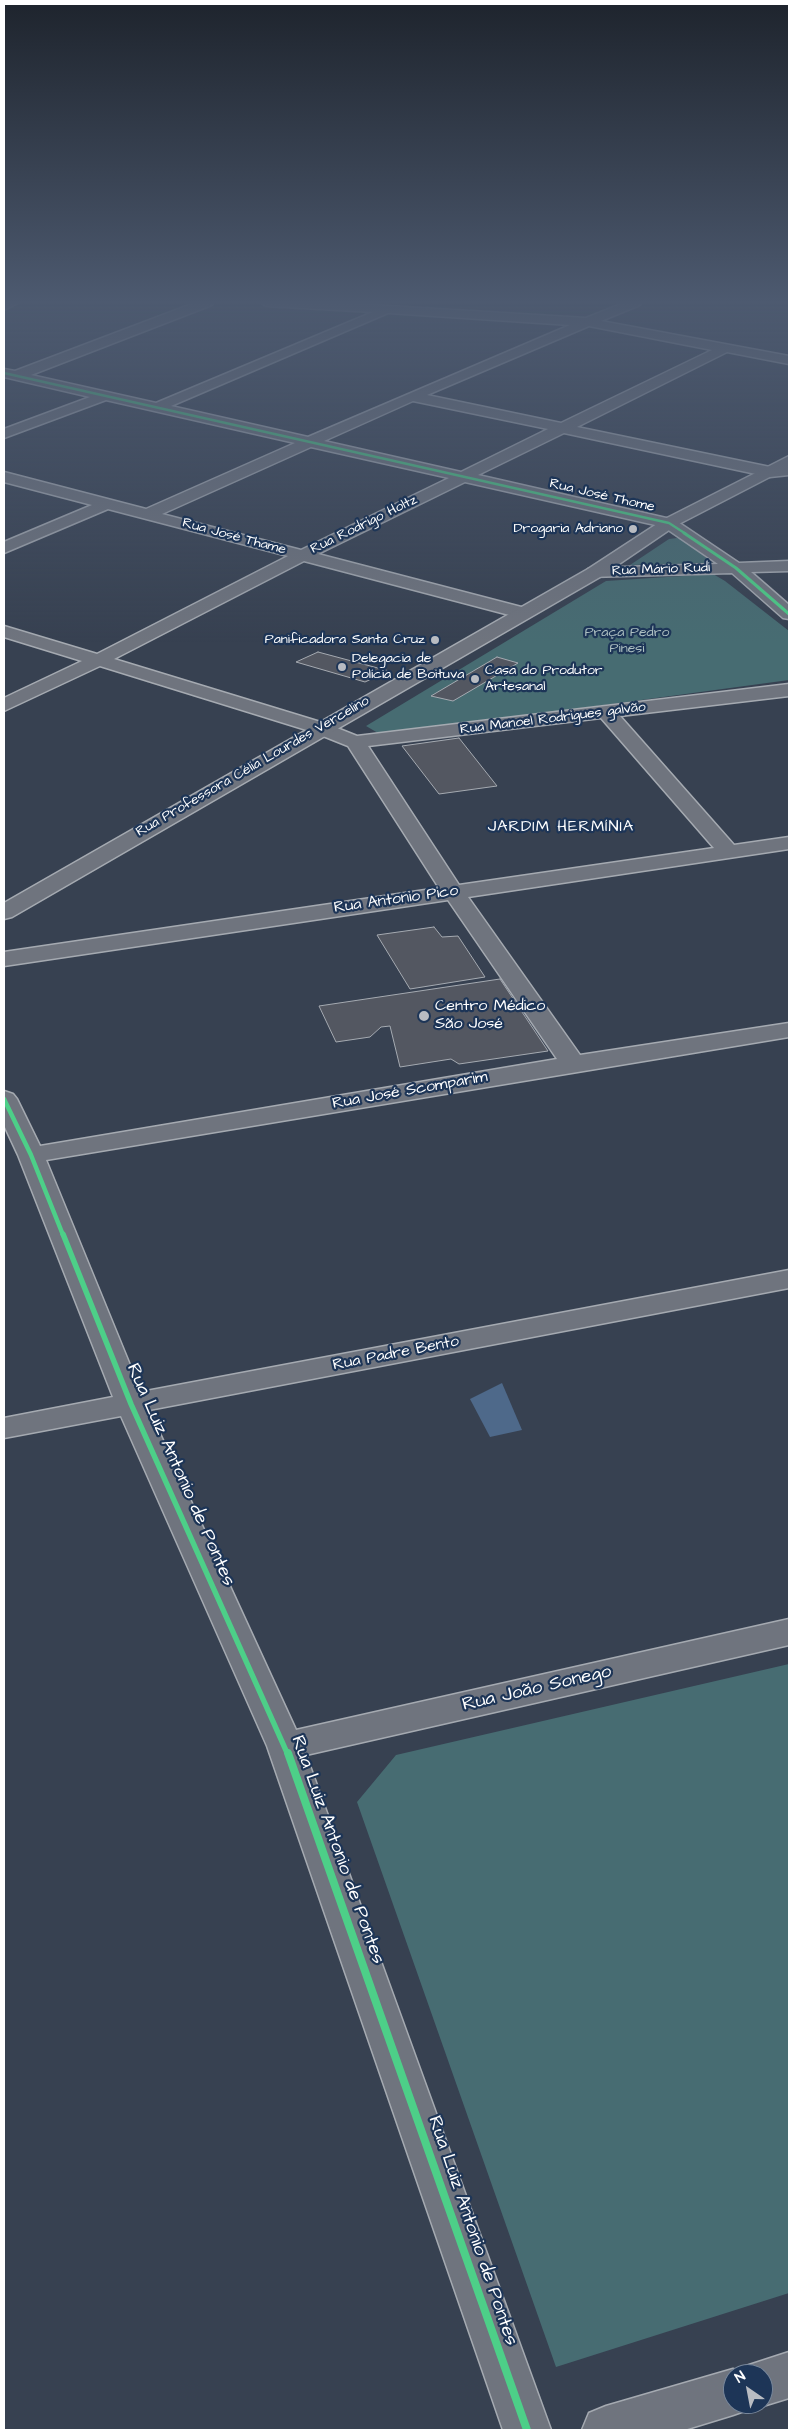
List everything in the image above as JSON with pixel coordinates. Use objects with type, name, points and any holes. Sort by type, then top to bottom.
[{"type":"street","points":[[4,434],[52,416]]},
{"type":"street","name":"Rua José Thome","points":[[196,416],[669,523]]},
{"type":"street","points":[[148,514],[370,416]]},
{"type":"street","points":[[504,416],[770,472],[789,471]]},
{"type":"street","name":"Rua Rodrigo Holtz","points":[[4,706],[303,555],[587,416]]},
{"type":"street","name":"Rua Professora Célia Lourdes Vercelino","points":[[4,912],[320,728],[594,572],[669,523],[770,472],[789,460]]},
{"type":"street","name":"Rua José Thame","points":[[4,477],[523,613]]},
{"type":"street","points":[[4,548],[107,504]]},
{"type":"street","points":[[669,523],[736,568],[789,614]]},
{"type":"street","name":"Rua Mário Rudi","points":[[594,572],[789,566]]},
{"type":"street","name":"Rua Manoel Rodrigues galvão","points":[[4,632],[320,728],[355,742],[789,690]]},
{"type":"street","points":[[607,713],[728,851]]},
{"type":"street","points":[[355,742],[453,892],[573,1064]]},
{"type":"street","name":"Rua Antonio Pico","points":[[4,958],[789,843]]},
{"type":"street","name":"Rua José Scomparim","points":[[31,1155],[573,1064],[789,1030]]},
{"type":"street","name":"Rua Luiz Antonio de Pontes","points":[[4,1099],[31,1155],[130,1404],[285,1746],[527,2430]]},
{"type":"street","name":"Rua Padre Bento","points":[[4,1428],[789,1279]]},
{"type":"street","name":"Rua João Sonego","points":[[285,1746],[789,1632]]},
{"type":"street","points":[[773,2380],[789,2375]]},
{"type":"street","points":[[606,2430],[723,2395]]},
{"type":"green space","points":[[669,539],[686,540],[712,563],[630,565]]},
{"type":"green space","name":"Praça Pedro Pinesi","points":[[713,574],[725,581],[789,631],[789,680],[427,729],[378,733],[366,726],[606,581]]},
{"type":"green space","points":[[789,1664],[789,2293],[556,2367],[357,1802],[396,1755]]},
{"type":"water","points":[[502,1383],[522,1430],[490,1437],[470,1399]]},
{"type":"building","name":"Delegacia de Polícia de Boituva","points":[[318,652],[389,671],[365,682],[296,662]]},
{"type":"building","name":"Casa do Produtor Artesanal","points":[[497,657],[518,663],[453,701],[431,696]]},
{"type":"building","points":[[459,738],[497,786],[439,794],[402,746]]},
{"type":"building","points":[[434,927],[442,937],[458,936],[485,977],[410,989],[377,935]]},
{"type":"building","name":"Centro Médico São José","points":[[500,979],[548,1051],[459,1064],[451,1059],[400,1067],[390,1026],[381,1027],[370,1037],[336,1042],[319,1006]]},
{"type":"cycle path","points":[[193,416],[669,523],[736,568],[789,614]]},
{"type":"cycle path","points":[[4,1099],[31,1155],[131,1404],[285,1746],[527,2430]]},
{"type":"place","name":"Drogaria Adriano","points":[[633,529]]},
{"type":"place","name":"Panificadora Santa Cruz","points":[[435,640]]},
{"type":"place","name":"Delegacia de Polícia de Boituva","points":[[342,667]]},
{"type":"place","name":"Casa do Produtor Artesanal","points":[[475,679]]},
{"type":"place","name":"Centro Médico São José","points":[[424,1016]]},
{"type":"district","name":"JARDIM HERMÍNIA","points":[[561,828]]}]
